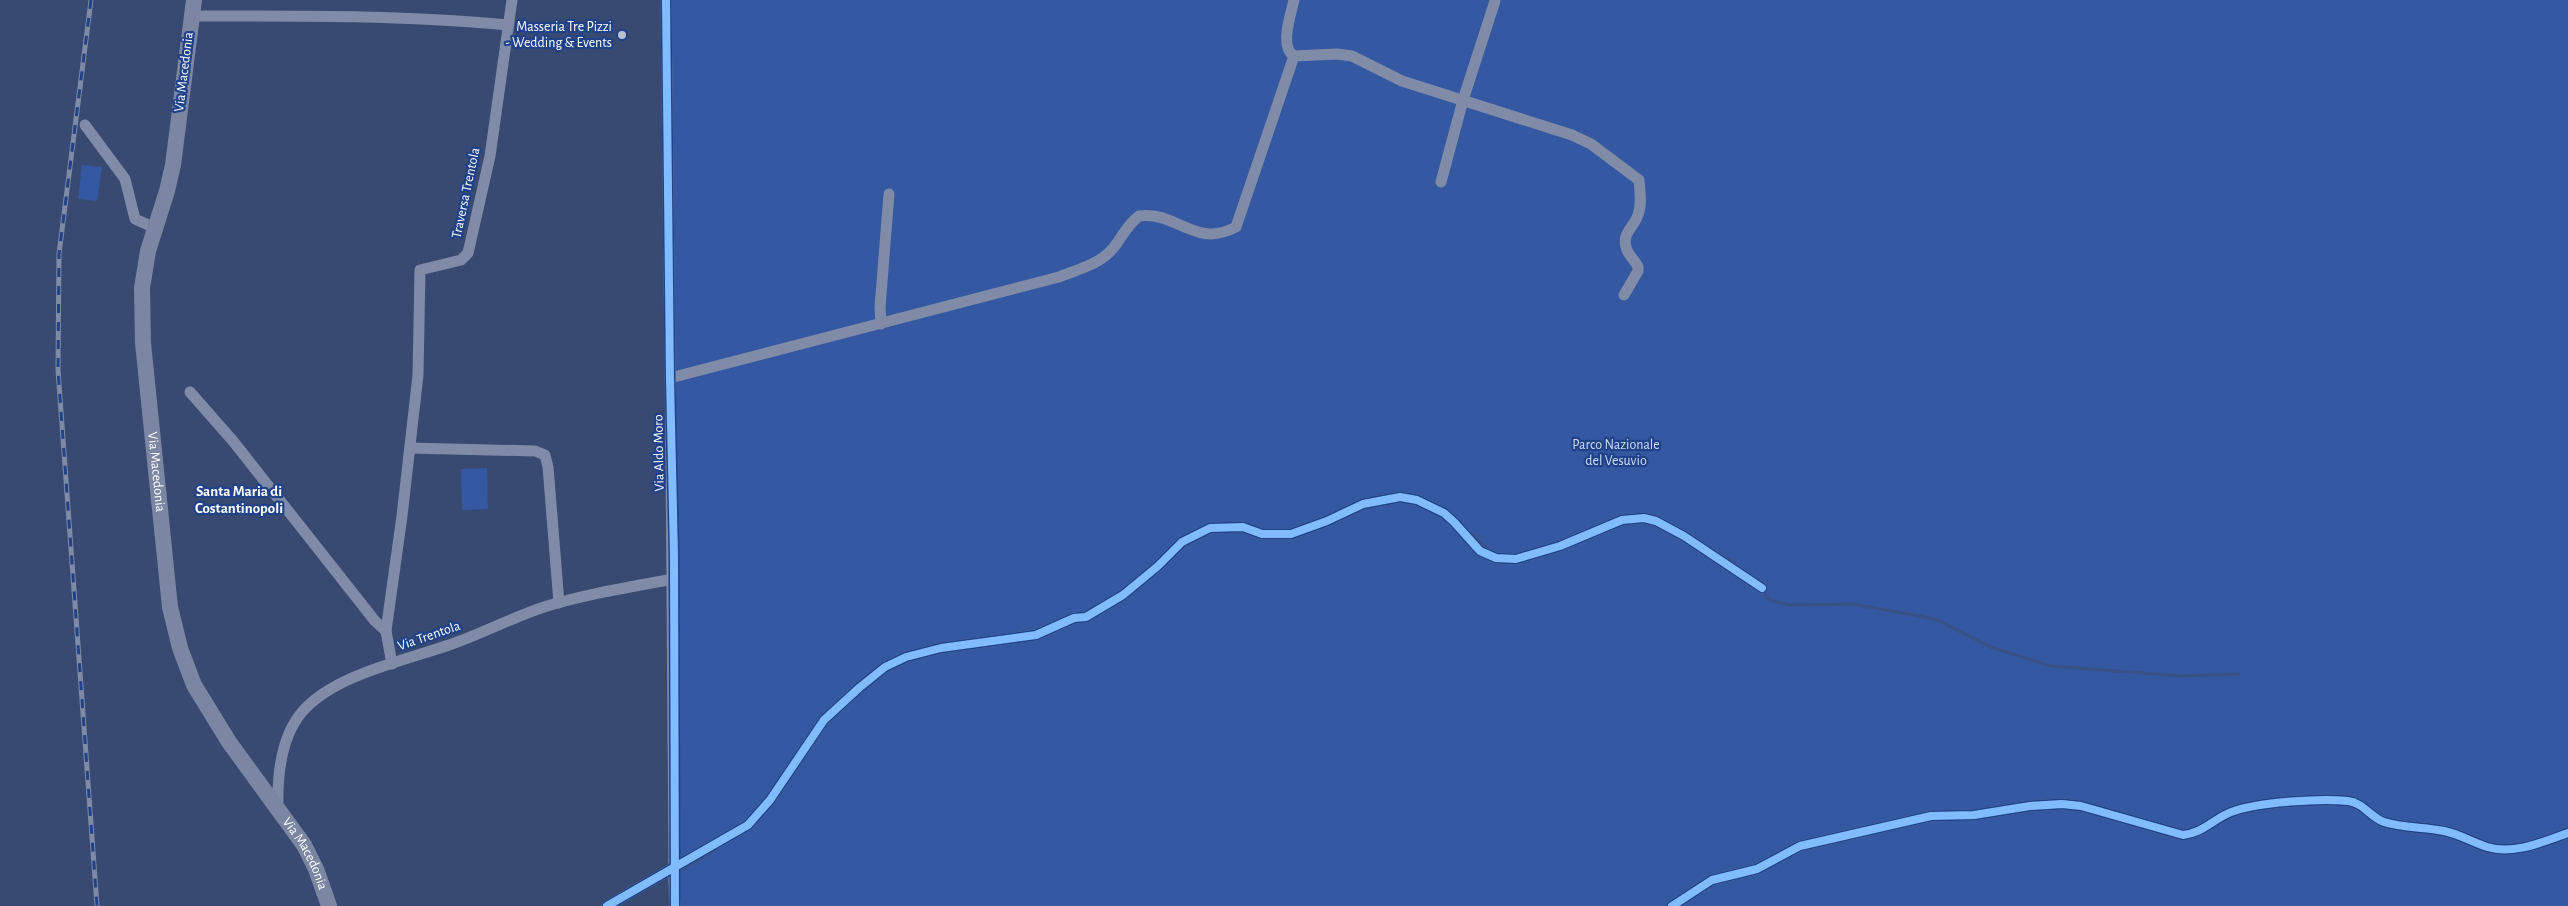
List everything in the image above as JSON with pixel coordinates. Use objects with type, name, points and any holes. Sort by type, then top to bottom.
[{"type":"main road","name":"Via Macedonia","points":[[193,8],[173,165],[148,251],[142,288],[143,343],[170,607],[180,648],[194,685],[229,742],[304,845],[316,869],[329,906]]},
{"type":"street","name":"Traversa Trentola","points":[[392,664],[386,631],[418,375],[420,270],[461,260],[468,253],[490,156],[512,0]]},
{"type":"street","name":"Via Aldo Moro","points":[[666,0],[675,906]]},
{"type":"street","points":[[1294,0],[1287,40],[1287,49],[1294,56],[1337,54],[1352,56],[1402,81],[1572,135],[1591,144],[1639,180],[1640,200],[1638,216],[1626,232],[1625,242],[1626,250],[1638,267],[1638,271],[1624,295]]},
{"type":"street","points":[[1441,182],[1463,100],[1495,1]]},
{"type":"street","points":[[193,8],[508,25]]},
{"type":"street","points":[[670,378],[1059,276],[1095,263],[1114,248],[1126,228],[1139,216],[1158,216],[1211,236],[1236,227],[1294,56]]},
{"type":"street","points":[[85,125],[126,179],[135,219],[155,228]]},
{"type":"street","points":[[881,324],[880,307],[889,194]]},
{"type":"street","points":[[190,392],[233,441],[375,622],[386,631]]},
{"type":"street","points":[[410,448],[535,451],[545,455],[548,466],[559,604]]},
{"type":"street","points":[[607,906],[748,825],[770,800],[824,720],[885,667],[906,657],[941,648],[1036,635],[1074,618],[1086,617],[1123,595],[1158,566],[1182,542],[1210,528],[1243,527],[1262,534],[1292,534],[1327,521],[1363,504],[1400,497],[1417,500],[1444,514],[1454,522],[1480,551],[1496,558],[1516,559],[1560,546],[1622,520],[1644,518],[1656,521],[1684,536],[1762,588]]},
{"type":"street","name":"Via Trentola","points":[[278,811],[278,780],[289,734],[302,712],[325,691],[392,664],[465,640],[502,623],[559,604],[673,579]]},
{"type":"street","points":[[1672,906],[1712,880],[1757,870],[1790,850],[1820,841],[1916,818],[1974,815],[2030,806],[2062,804],[2081,806],[2183,835],[2194,834],[2227,814],[2242,809],[2298,802],[2334,801],[2360,804],[2374,817],[2384,822],[2446,831],[2496,849],[2521,848],[2568,833]]},
{"type":"green space","name":"Parco Nazionale del Vesuvio","points":[[664,0],[2568,0],[2568,906],[671,906]]},
{"type":"green space","points":[[82,165],[102,167],[97,201],[78,199]]},
{"type":"green space","points":[[487,468],[488,509],[462,510],[461,469]]},
{"type":"waterway","points":[[1473,535],[1488,550]]},
{"type":"waterway","points":[[1720,554],[1735,564]]},
{"type":"waterway","points":[[1763,592],[1770,600],[1789,605],[1853,604],[1935,619],[1990,647],[2051,666],[2181,676],[2239,674]]},
{"type":"waterway","points":[[681,870],[716,849]]},
{"type":"railway","points":[[91,0],[59,254],[58,370],[97,906]]},
{"type":"cycle path","points":[[666,0],[674,555],[675,906]]},
{"type":"cycle path","points":[[607,906],[748,825],[770,800],[824,720],[885,667],[906,657],[941,648],[1036,635],[1074,618],[1086,617],[1123,595],[1158,566],[1182,542],[1210,528],[1243,527],[1262,534],[1291,534],[1327,521],[1363,504],[1400,497],[1417,500],[1444,513],[1480,551],[1496,558],[1516,559],[1560,546],[1622,520],[1644,518],[1656,521],[1684,536],[1762,588]]},
{"type":"cycle path","points":[[1672,906],[1712,880],[1757,869],[1800,846],[1931,816],[1974,815],[2030,806],[2062,804],[2081,806],[2183,835],[2197,831],[2227,814],[2245,808],[2274,803],[2322,800],[2354,802],[2384,822],[2444,831],[2497,849],[2528,846],[2568,833]]},
{"type":"place","name":"Masseria Tre Pizzi - Wedding & Events","points":[[622,35]]},
{"type":"district","name":"Santa Maria di Costantinopoli","points":[[239,500]]}]
